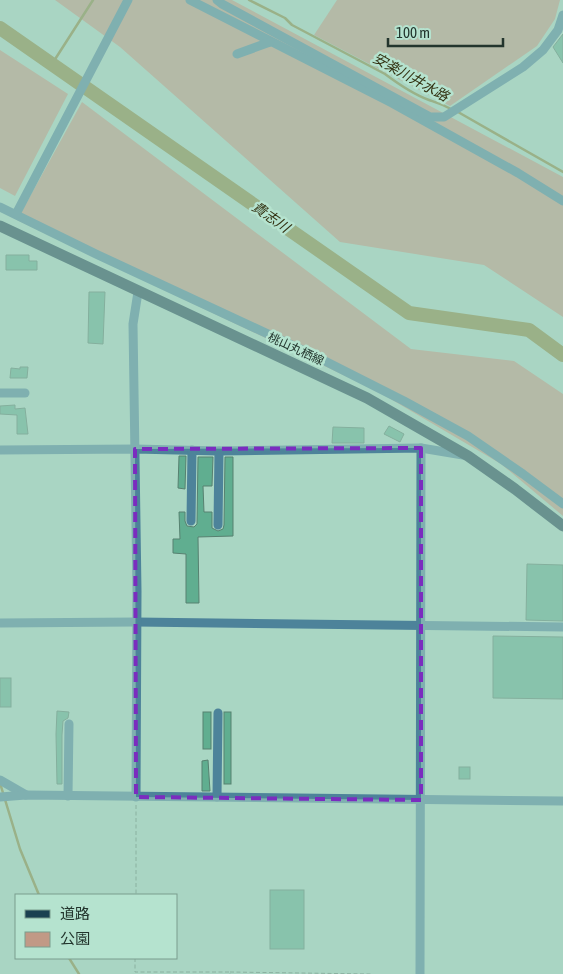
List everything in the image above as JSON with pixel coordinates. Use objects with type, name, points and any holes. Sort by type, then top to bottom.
[{"type":"main road","name":"桃山丸栖線","points":[[0,226],[367,398],[468,456],[563,526]]},
{"type":"street","points":[[16,214],[128,0]]},
{"type":"street","points":[[190,0],[392,103],[518,173],[563,201]]},
{"type":"street","points":[[217,0],[430,117],[444,117],[455,111],[523,66],[543,50],[558,30],[563,15]]},
{"type":"street","points":[[237,54],[270,42]]},
{"type":"street","points":[[0,207],[43,229],[311,354],[404,401],[468,436],[524,474],[563,504]]},
{"type":"street","points":[[136,797],[133,324],[138,292]]},
{"type":"street","points":[[0,392],[25,393]]},
{"type":"street","points":[[0,450],[135,449],[219,451],[421,448],[468,456]]},
{"type":"street","points":[[420,974],[421,448]]},
{"type":"street","points":[[191,521],[192,450]]},
{"type":"street","points":[[218,525],[219,451]]},
{"type":"street","points":[[0,623],[421,624],[563,627]]},
{"type":"street","points":[[218,713],[218,797]]},
{"type":"street","points":[[68,796],[69,724]]},
{"type":"street","points":[[0,778],[26,795]]},
{"type":"street","points":[[0,797],[26,795],[563,801]]},
{"type":"path","points":[[136,797],[136,894]]},
{"type":"path","points":[[135,959],[135,972],[371,974]]},
{"type":"highlighted area","points":[[421,448],[421,800],[136,797],[135,449]]},
{"type":"green space","points":[[55,0],[232,0],[563,177],[563,317],[484,265],[340,242],[120,47]]},
{"type":"green space","points":[[337,0],[560,0],[555,19],[537,46],[450,106],[314,35]]},
{"type":"green space","points":[[0,50],[68,94],[15,196],[0,188]]},
{"type":"green space","points":[[82,102],[411,349],[514,361],[563,394],[563,516],[501,464],[377,391],[17,220]]},
{"type":"building","points":[[563,34],[563,63],[553,47]]},
{"type":"building","points":[[6,255],[29,255],[29,261],[37,261],[37,270],[6,270]]},
{"type":"building","points":[[89,292],[105,292],[103,344],[88,343]]},
{"type":"building","points":[[20,367],[28,367],[27,378],[10,378],[11,368],[20,369]]},
{"type":"building","points":[[15,405],[15,409],[25,408],[28,434],[17,434],[17,415],[0,414],[0,406]]},
{"type":"building","points":[[389,426],[404,434],[400,442],[384,434]]},
{"type":"building","points":[[333,427],[364,428],[364,443],[332,443]]},
{"type":"building","points":[[179,456],[186,456],[185,489],[178,488]]},
{"type":"building","points":[[198,457],[213,457],[212,486],[203,486],[204,512],[212,512],[212,528],[218,531],[223,529],[224,525],[225,457],[233,457],[233,536],[198,537],[199,603],[186,603],[186,554],[173,553],[173,539],[180,539],[179,512],[185,512],[187,526],[194,527],[197,524]]},
{"type":"building","points":[[527,564],[563,565],[563,621],[526,620]]},
{"type":"building","points":[[493,636],[563,637],[563,699],[493,698]]},
{"type":"building","points":[[0,678],[11,678],[11,707],[0,707]]},
{"type":"building","points":[[57,711],[69,712],[68,718],[63,721],[62,784],[57,784]]},
{"type":"building","points":[[203,712],[211,712],[211,749],[203,749]]},
{"type":"building","points":[[224,712],[231,712],[231,784],[224,784]]},
{"type":"building","points":[[208,760],[210,791],[202,791],[202,761]]},
{"type":"building","points":[[459,767],[470,767],[470,779],[459,779]]},
{"type":"building","points":[[270,890],[304,890],[304,949],[270,949]]},
{"type":"waterway","name":"安楽川井水路","points":[[52,64],[93,0]]},
{"type":"waterway","name":"安楽川井水路","points":[[249,0],[385,74],[418,95],[451,109]]},
{"type":"waterway","name":"貴志川","points":[[0,28],[409,313],[529,330],[563,355]]},
{"type":"waterway","name":"安楽川井水路","points":[[458,112],[563,172]]},
{"type":"waterway","points":[[0,783],[20,849],[39,894]]},
{"type":"waterway","points":[[70,959],[79,974]]}]
